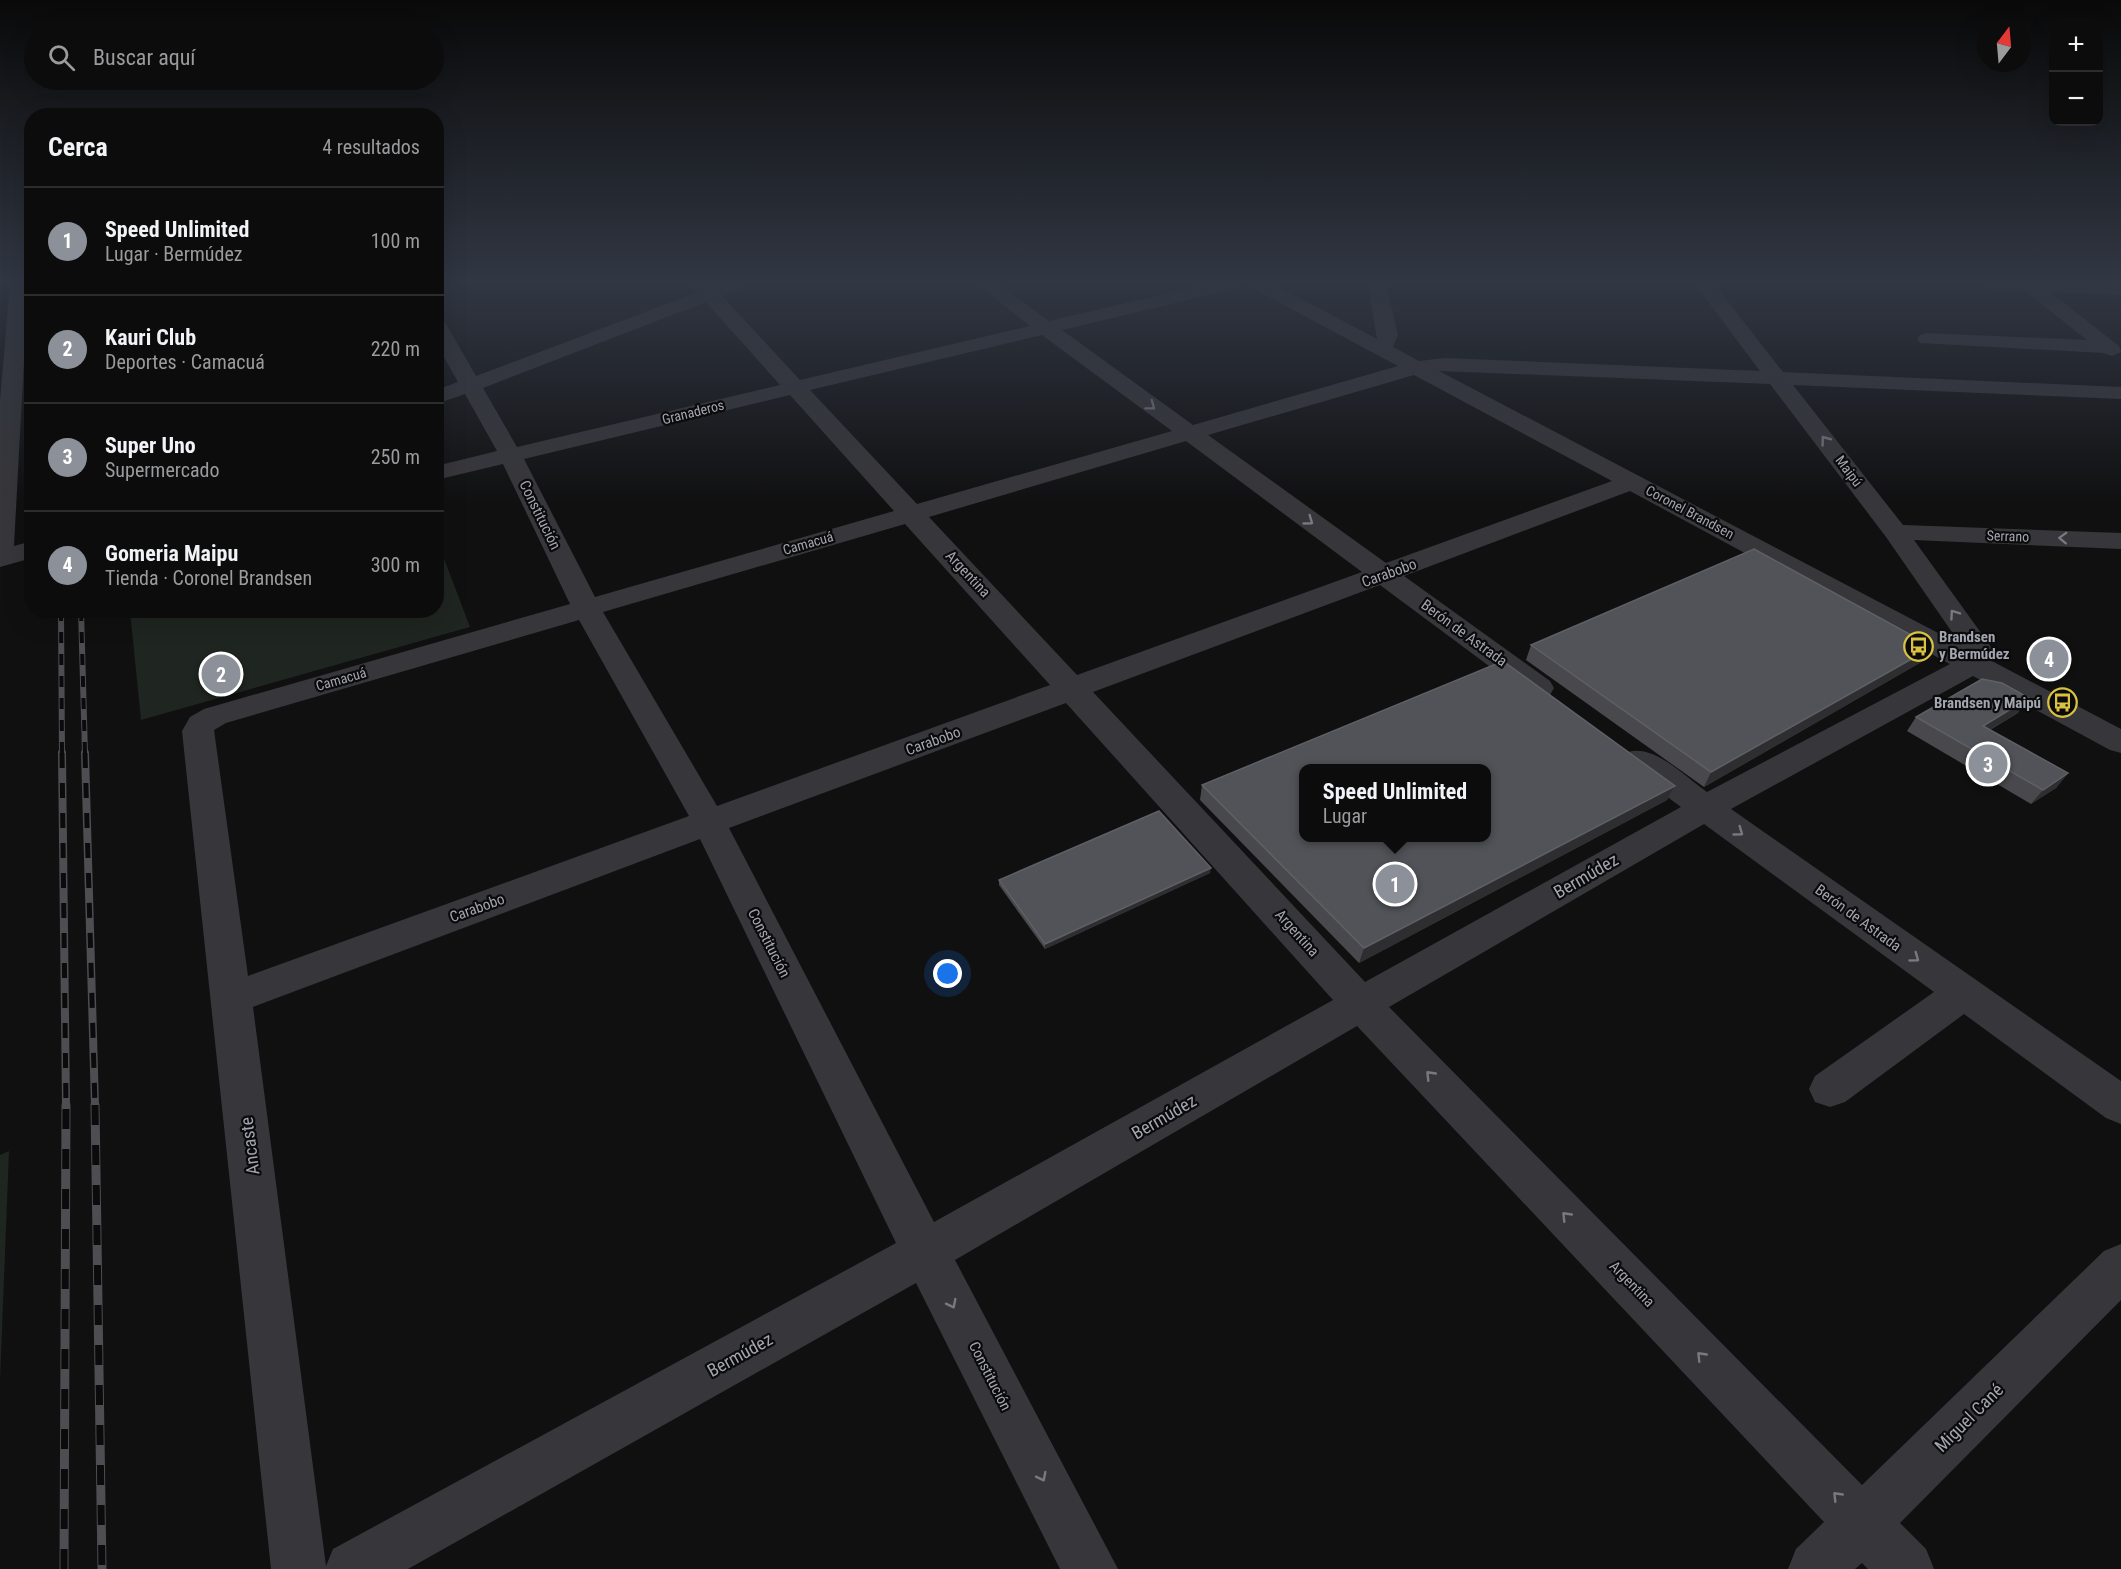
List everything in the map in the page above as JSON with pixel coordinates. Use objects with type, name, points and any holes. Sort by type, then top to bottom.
[{"type":"street","points":[[8,357],[0,557],[24,551]]},
{"type":"street","name":"Constitución","points":[[456,357],[511,456],[586,607],[709,822],[925,1252],[1090,1569]]},
{"type":"street","points":[[444,395],[541,357]]},
{"type":"street","name":"Argentina","points":[[770,357],[793,388],[1075,689],[1362,1005],[1906,1569]]},
{"type":"street","name":"Granaderos","points":[[444,471],[923,357]]},
{"type":"street","name":"Berón de Astrada","points":[[1086,357],[1564,706]]},
{"type":"street","name":"Coronel Brandsen","points":[[1398,357],[2121,742]]},
{"type":"street","name":"Maipú","points":[[1761,357],[1895,532],[1975,644],[1979,654],[1974,663]]},
{"type":"street","name":"Camacuá","points":[[201,724],[215,716],[586,607],[1417,367],[1445,364],[2121,393]]},
{"type":"street","name":"Carabobo","points":[[232,998],[1633,482]]},
{"type":"street","name":"Serrano","points":[[1895,532],[2121,541]]},
{"type":"street","name":"Bermúdez","points":[[352,1569],[925,1252],[1705,808],[1974,663]]},
{"type":"street","name":"Ancaste","points":[[201,724],[198,731],[232,998],[299,1569]]},
{"type":"street","name":"Berón de Astrada","points":[[1620,747],[2121,1105]]},
{"type":"street","points":[[1830,1089],[1963,993]]},
{"type":"street","name":"Miguel Cané","points":[[1816,1569],[2121,1267]]},
{"type":"shaded area","points":[[444,558],[470,627],[141,720],[131,618],[444,618]]},
{"type":"shaded area","points":[[9,1151],[0,1382],[0,1155]]},
{"type":"building","points":[[1754,549],[1933,647],[1711,772],[1531,645]]},
{"type":"building","points":[[1503,661],[1675,786],[1364,948],[1202,785]]},
{"type":"building","points":[[1982,679],[2002,683],[2029,698],[1983,726],[2068,773],[2043,790],[1916,717]]},
{"type":"building","points":[[1159,811],[1211,868],[1045,944],[999,880]]},
{"type":"railway","points":[[61,618],[62,754]]},
{"type":"railway","points":[[81,618],[85,754]]},
{"type":"railway","points":[[62,753],[66,1106]]},
{"type":"railway","points":[[85,753],[95,1106]]},
{"type":"railway","points":[[95,1105],[102,1569]]},
{"type":"railway","points":[[64,1569],[66,1106]]},
{"type":"place","name":"Brandsen y Bermúdez","points":[[1918,646]]},
{"type":"place","name":"Gomeria Maipu","points":[[2049,659]]},
{"type":"place","name":"Kauri Club","points":[[221,674]]},
{"type":"place","name":"Brandsen y Maipú","points":[[2062,703]]},
{"type":"place","name":"Super Uno","points":[[1988,764]]},
{"type":"place","name":"Speed Unlimited","points":[[1395,884]]}]
